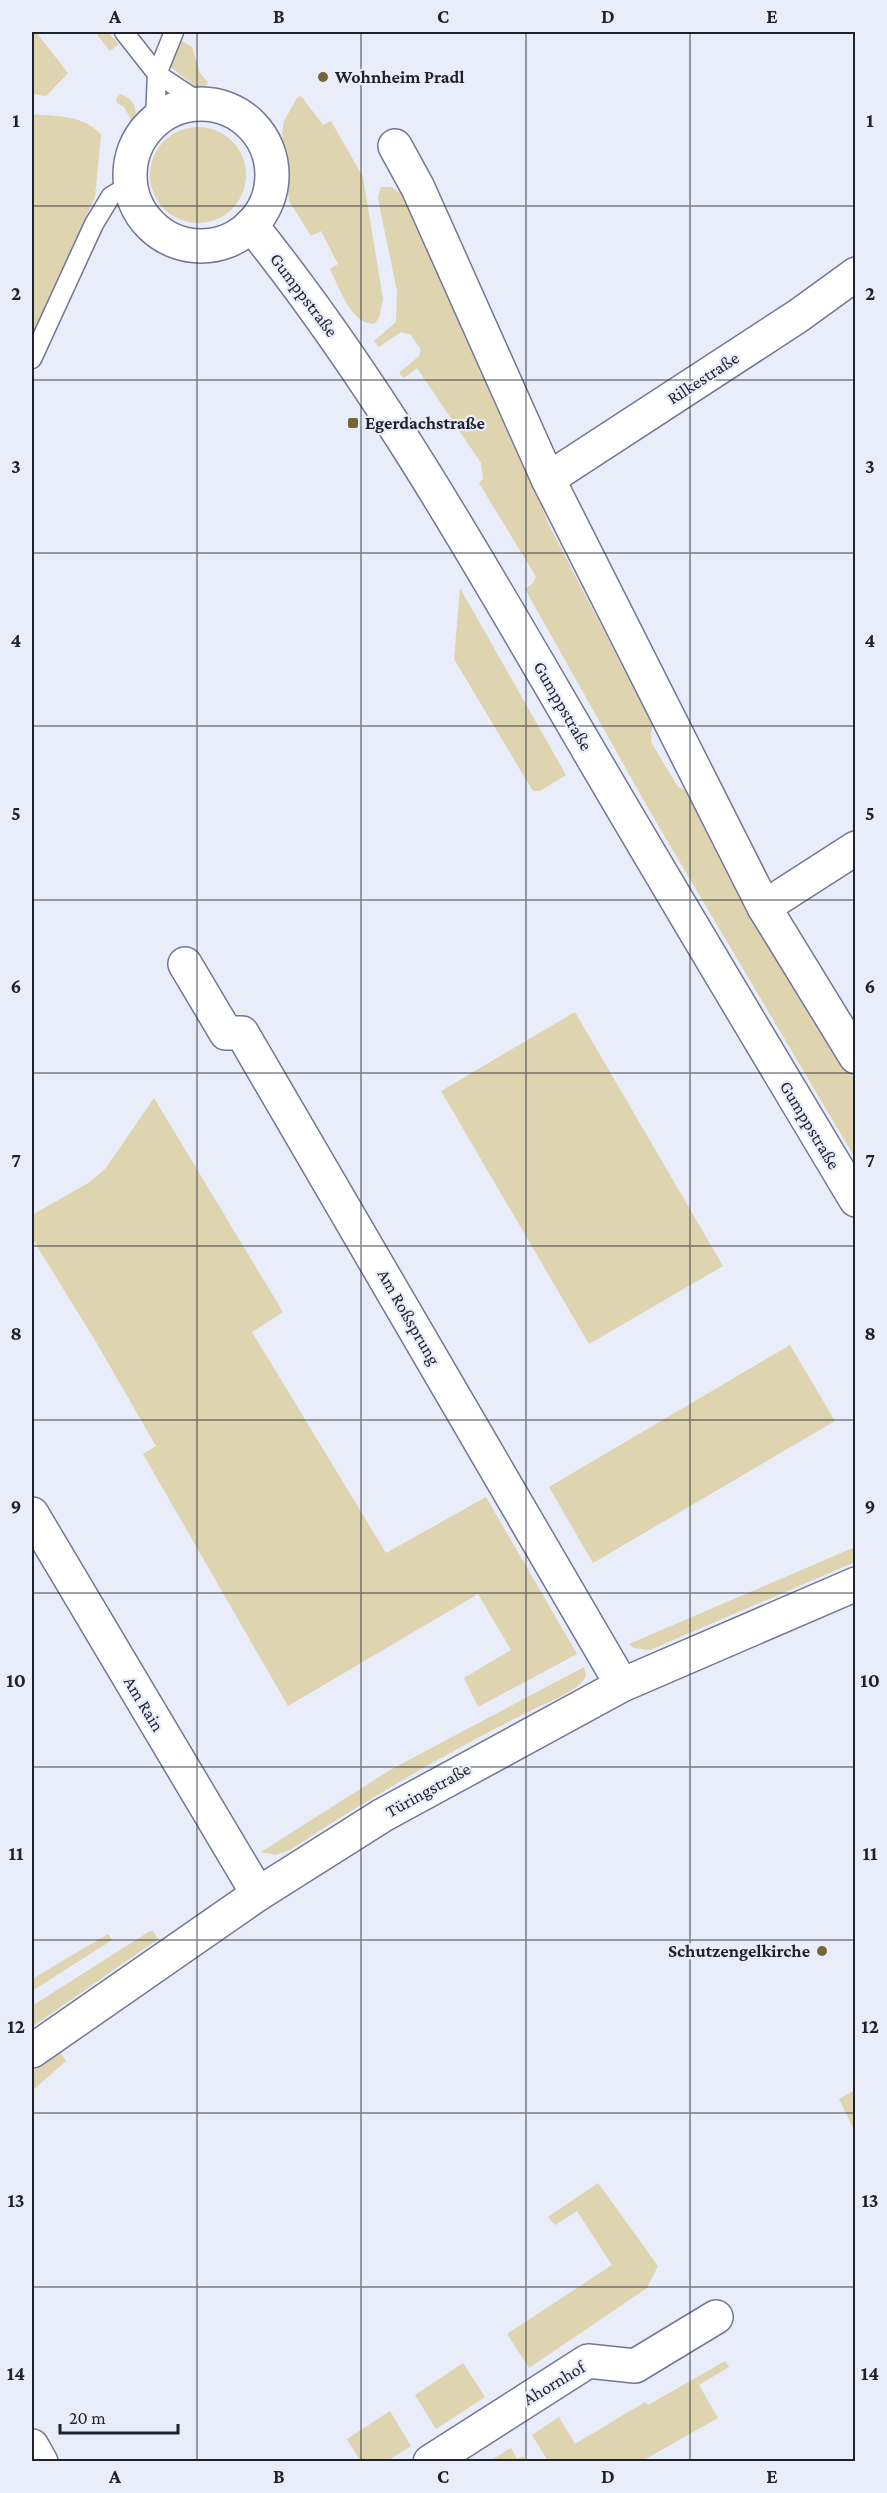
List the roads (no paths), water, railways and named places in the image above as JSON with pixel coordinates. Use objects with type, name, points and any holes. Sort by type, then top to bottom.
[{"type":"street","points":[[201,103],[224,107],[245,119],[261,137],[270,159],[272,182],[266,206],[251,225],[233,238],[211,245],[188,245],[166,237],[149,223],[136,204],[130,185],[131,159],[138,142],[155,120],[176,108],[201,103]]},
{"type":"street","points":[[395,146],[418,188],[548,479],[764,906],[855,1057]]},
{"type":"street","name":"Gumppstraße","points":[[251,225],[344,349],[494,586],[693,930],[855,1200]]},
{"type":"street","name":"Rilkestraße","points":[[548,479],[798,316],[855,274]]},
{"type":"street","points":[[764,906],[855,848]]},
{"type":"street","name":"Am Roßsprung","points":[[185,964],[226,1034],[242,1033],[622,1685]]},
{"type":"street","name":"Am Rain","points":[[32,1514],[258,1894]]},
{"type":"street","name":"Türingstraße","points":[[32,2050],[258,1894],[383,1815],[622,1685],[855,1584]]},
{"type":"street","name":"Ahornhof","points":[[430,2462],[588,2361],[635,2366],[716,2317]]},
{"type":"street","points":[[32,2446],[41,2462]]},
{"type":"lane","points":[[124,32],[157,74],[201,103]]},
{"type":"lane","points":[[155,120],[157,74],[174,32]]},
{"type":"lane","points":[[32,359],[94,224],[111,196],[130,185]]},
{"type":"place","name":"Wohnheim Pradl","points":[[323,77]]},
{"type":"place","name":"Egerdachstraße","points":[[353,423]]},
{"type":"place","name":"Schutzengelkirche","points":[[822,1951]]}]
